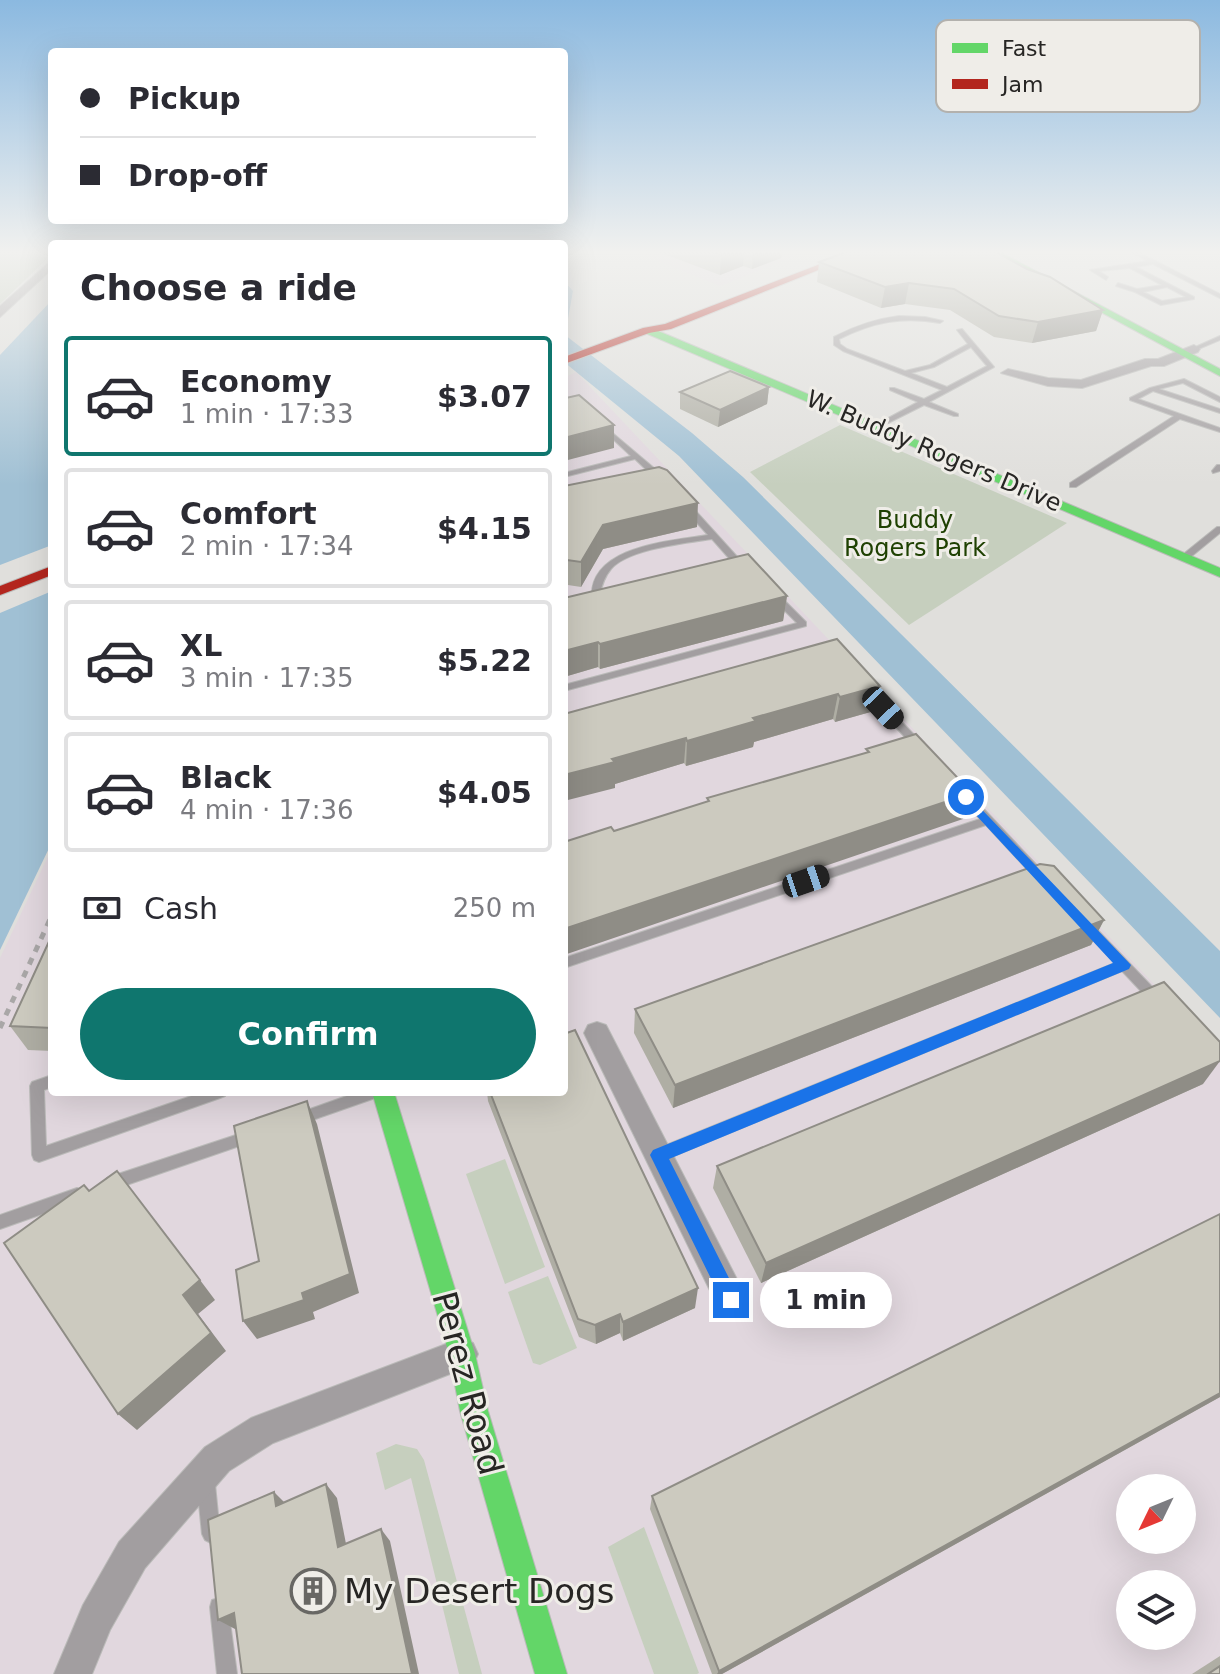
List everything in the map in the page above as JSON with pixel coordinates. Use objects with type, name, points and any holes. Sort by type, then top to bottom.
[{"type":"main road","points":[[568,360],[653,329]]},
{"type":"main road","points":[[1123,329],[1176,356],[1220,373]]},
{"type":"main road","points":[[1140,329],[1176,356],[1220,362]]},
{"type":"main road","name":"W. Buddy Rogers Drive","points":[[647,330],[1220,573]]},
{"type":"main road","points":[[0,591],[48,572]]},
{"type":"main road","name":"Perez Road","points":[[384,1096],[462,1354],[474,1411],[551,1674]]},
{"type":"street","points":[[991,367],[1008,373],[1011,378],[1043,387],[1086,390],[1159,368],[1176,356]]},
{"type":"street","points":[[597,1033],[731,1300]]},
{"type":"street","points":[[73,1674],[96,1618],[132,1555],[217,1459],[263,1430],[462,1354]]},
{"type":"lane","points":[[854,329],[836,338],[837,345],[948,390]]},
{"type":"lane","points":[[876,427],[991,367],[960,330]]},
{"type":"lane","points":[[1176,356],[1220,338]]},
{"type":"lane","points":[[904,373],[931,366],[971,345]]},
{"type":"lane","points":[[1220,400],[1184,381],[1152,389],[1132,399],[1220,430]]},
{"type":"lane","points":[[892,389],[956,415]]},
{"type":"lane","points":[[1152,389],[1220,411]]},
{"type":"lane","points":[[1073,485],[1179,416]]},
{"type":"lane","points":[[601,425],[668,486]]},
{"type":"lane","points":[[568,474],[636,457]]},
{"type":"lane","points":[[645,479],[659,476]]},
{"type":"lane","points":[[686,506],[742,564],[724,566]]},
{"type":"lane","points":[[1184,558],[1220,529]]},
{"type":"lane","points":[[595,598],[598,582],[614,562],[649,550],[713,536]]},
{"type":"lane","points":[[568,687],[803,624],[765,585]]},
{"type":"lane","points":[[579,602],[609,595]]},
{"type":"lane","points":[[859,682],[923,751]]},
{"type":"lane","points":[[955,785],[1048,884]]},
{"type":"lane","points":[[568,962],[988,820]]},
{"type":"lane","points":[[1080,919],[1167,1011]]},
{"type":"lane","points":[[659,1155],[1124,965]]},
{"type":"lane","points":[[48,1082],[37,1086],[39,1155],[209,1096]]},
{"type":"lane","points":[[0,1222],[365,1096]]},
{"type":"lane","points":[[204,1471],[213,1549]]},
{"type":"lane","points":[[216,1581],[227,1674]]},
{"type":"path","points":[[0,1028],[48,924]]},
{"type":"shaded area","points":[[576,372],[1220,1054],[1220,1674],[0,1674],[0,958],[48,856],[48,1096],[568,1096],[568,376]]},
{"type":"green space","name":"Buddy Rogers Park","points":[[840,425],[1067,523],[909,625],[750,472]]},
{"type":"green space","points":[[505,1159],[545,1267],[505,1284],[466,1174]]},
{"type":"green space","points":[[548,1276],[577,1348],[540,1365],[533,1363],[508,1292]]},
{"type":"green space","points":[[396,1444],[417,1449],[424,1460],[482,1674],[459,1674],[411,1478],[385,1490],[376,1453]]},
{"type":"green space","points":[[644,1527],[697,1674],[654,1674],[608,1547]]},
{"type":"water","points":[[24,329],[48,329],[48,850],[0,950],[0,355]]},
{"type":"water","points":[[568,337],[692,433],[743,477],[1220,951],[1220,1018],[679,456],[568,365]]},
{"type":"pier","points":[[48,547],[48,593],[0,613],[0,565]]},
{"type":"building","points":[[730,371],[769,387],[720,410],[680,392]]},
{"type":"building","points":[[579,395],[614,425],[568,437],[568,398]]},
{"type":"building","points":[[659,467],[667,470],[698,503],[603,525],[581,562],[568,560],[568,485]]},
{"type":"building","points":[[748,554],[787,596],[568,650],[568,597]]},
{"type":"building","points":[[837,639],[880,686],[840,697],[838,694],[753,718],[756,721],[687,741],[686,738],[568,774],[568,713]]},
{"type":"building","points":[[916,734],[972,793],[568,928],[568,841],[611,827],[614,831],[709,801],[707,798],[869,752],[866,749]]},
{"type":"building","points":[[1040,864],[1054,866],[1104,920],[675,1085],[635,1009]]},
{"type":"building","points":[[48,944],[48,1028],[10,1026]]},
{"type":"building","points":[[1164,982],[1220,1042],[1220,1061],[766,1263],[717,1166]]},
{"type":"building","points":[[575,1030],[698,1288],[623,1322],[620,1314],[595,1325],[578,1319],[492,1096],[568,1096],[568,1033]]},
{"type":"building","points":[[307,1101],[350,1274],[302,1293],[304,1300],[243,1321],[236,1270],[259,1261],[234,1126]]},
{"type":"building","points":[[117,1171],[200,1280],[183,1295],[211,1333],[118,1414],[4,1243],[84,1185],[89,1191]]},
{"type":"building","points":[[1220,1214],[1220,1393],[719,1671],[652,1496]]},
{"type":"building","name":"My Desert Dogs","points":[[326,1484],[338,1547],[381,1529],[412,1674],[242,1674],[234,1613],[218,1620],[208,1520],[274,1492],[276,1506]]},
{"type":"building","points":[[1220,1666],[1220,1674],[1208,1674]]},
{"type":"traffic: fast","points":[[1138,329],[1220,373]]},
{"type":"traffic: fast","points":[[647,330],[1220,573]]},
{"type":"traffic: fast","points":[[384,1096],[462,1354],[474,1411],[551,1674]]},
{"type":"traffic: jam","points":[[568,360],[653,329]]},
{"type":"traffic: jam","points":[[0,591],[48,572]]},
{"type":"place","name":"My Desert Dogs","points":[[313,1591]]},
{"type":"route","points":[[731,1300],[659,1155],[1124,965],[966,797]]}]
